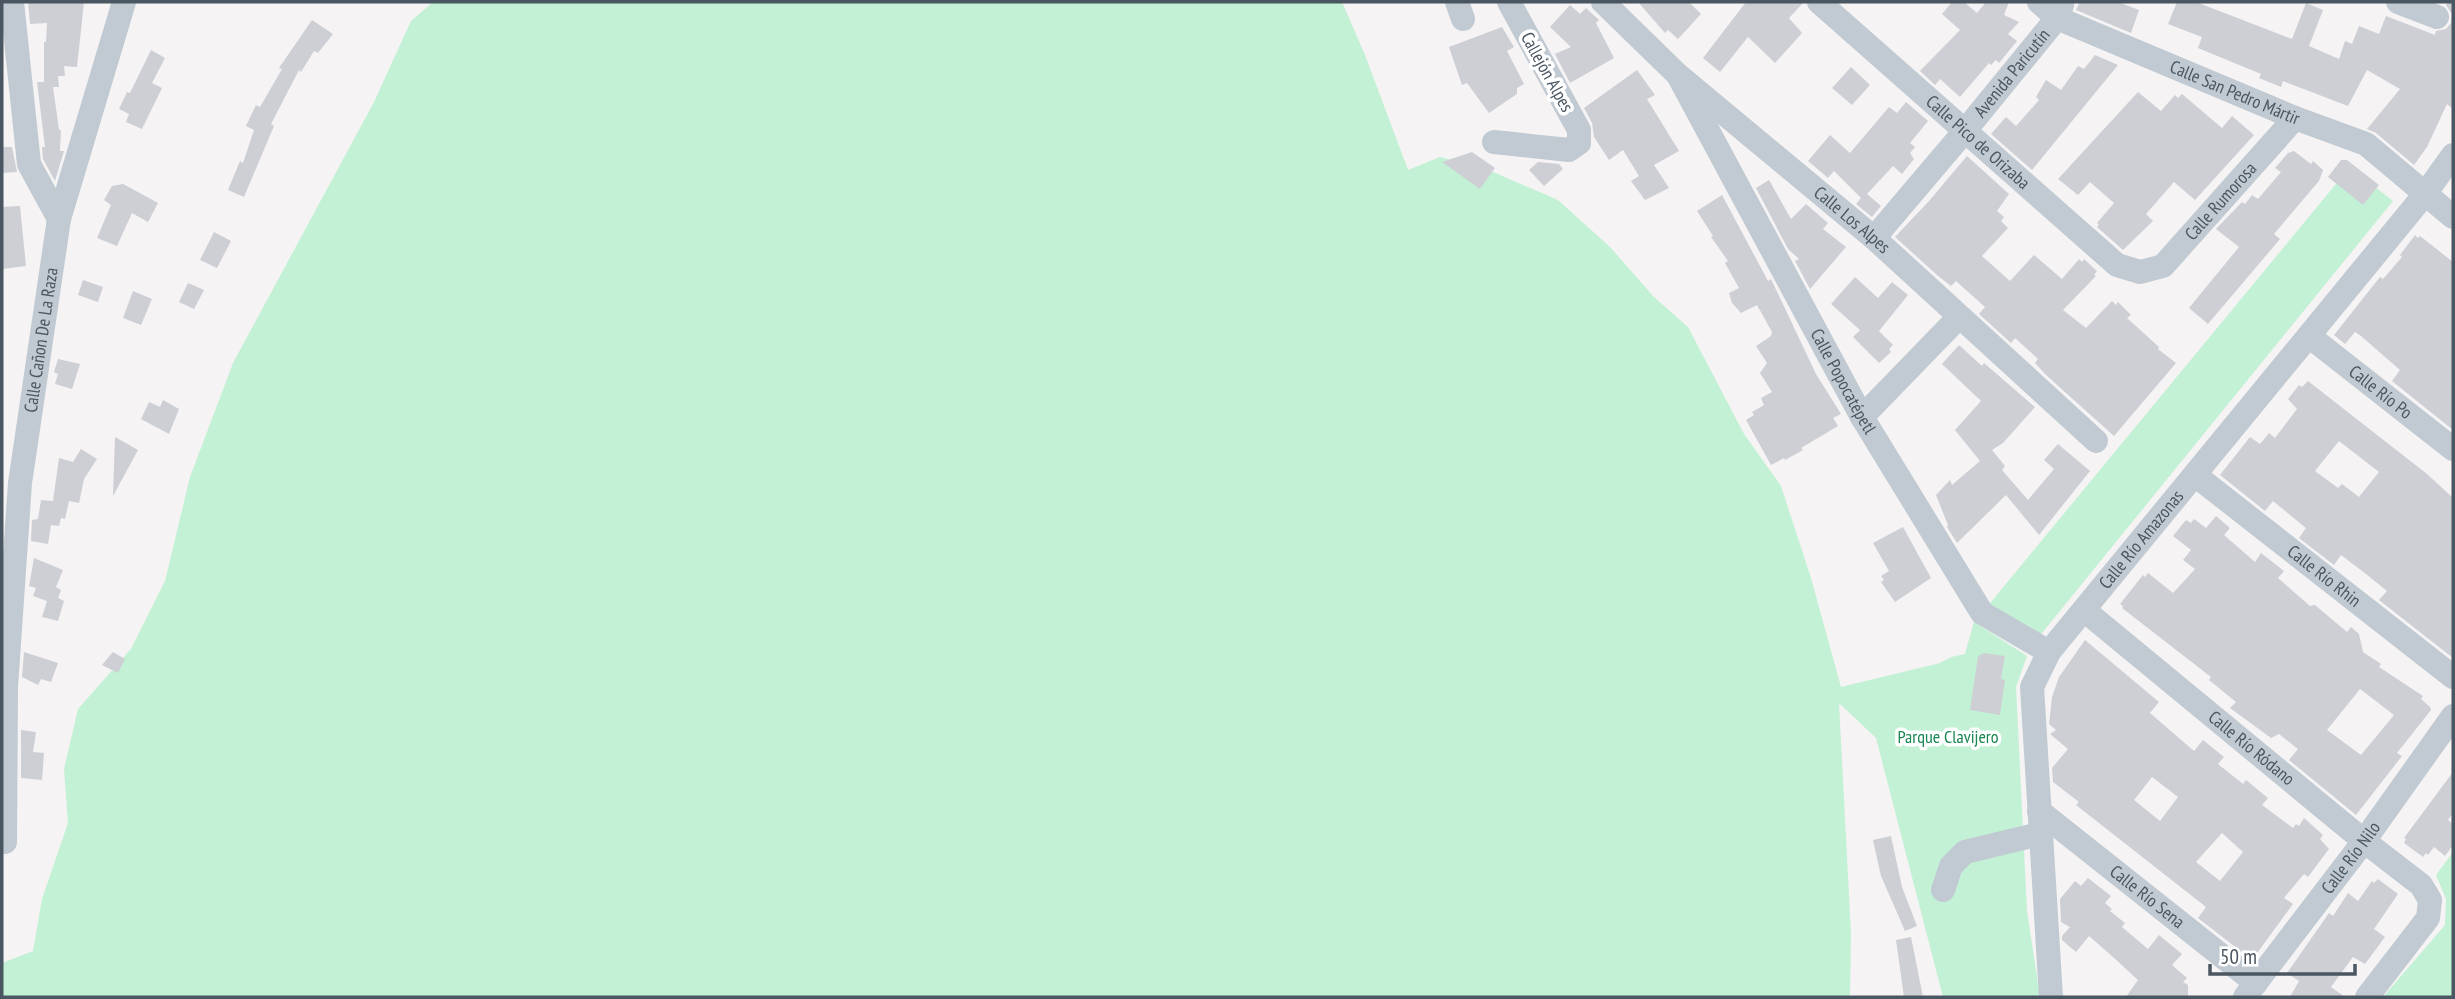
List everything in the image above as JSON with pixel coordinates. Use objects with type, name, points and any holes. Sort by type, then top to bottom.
[{"type":"street","points":[[12,2],[29,164],[59,219]]},
{"type":"street","name":"Calle Cañon De La Raza","points":[[5,842],[11,482],[59,219],[124,2]]},
{"type":"street","name":"Callejón Alpes","points":[[1494,142],[1569,150],[1579,143],[1579,130],[1509,2]]},
{"type":"street","name":"Calle Los Alpes","points":[[1603,2],[1678,75],[1874,238],[2096,441]]},
{"type":"street","name":"Calle Pico de Orizaba","points":[[1819,2],[2117,265],[2140,272]]},
{"type":"street","points":[[2398,2],[2437,17]]},
{"type":"street","name":"Avenida Paricutín","points":[[1874,238],[1964,132],[2053,7]]},
{"type":"street","name":"Calle San Pedro Mártir","points":[[2053,7],[2295,118],[2366,144],[2453,217]]},
{"type":"street","name":"Calle Popocatépetl","points":[[1678,75],[1862,417],[1982,613],[2049,652]]},
{"type":"street","name":"Calle Rumorosa","points":[[2140,272],[2163,266],[2295,118]]},
{"type":"street","name":"Calle Río Amazonas","points":[[2051,997],[2032,687],[2049,652],[2425,194],[2453,155]]},
{"type":"street","points":[[1862,417],[1959,317]]},
{"type":"street","name":"Calle Río Po","points":[[2309,336],[2453,449]]},
{"type":"street","name":"Calle Río Rhin","points":[[2196,475],[2453,677]]},
{"type":"street","name":"Calle Río Ródano","points":[[2084,610],[2421,885],[2430,900],[2428,918],[2367,997]]},
{"type":"street","name":"Calle Río Nilo","points":[[2250,990],[2364,841],[2453,716]]},
{"type":"street","points":[[1944,890],[1951,866],[1965,852],[2039,822]]},
{"type":"street","name":"Calle Río Sena","points":[[2039,822],[2250,990]]},
{"type":"green space","name":"Parque Clavijero","points":[[433,2],[1342,2],[1408,170],[1440,157],[1484,168],[1558,200],[1610,247],[1654,297],[1688,327],[1744,434],[1781,486],[1811,578],[1841,687],[1940,663],[1965,654],[1974,622],[2027,656],[2016,687],[2027,911],[2040,997],[1943,997],[1876,738],[1839,703],[1851,934],[1850,997],[2,997],[2,963],[33,951],[42,899],[68,823],[64,769],[78,709],[131,649],[165,581],[190,477],[233,363],[374,102],[411,21]]},
{"type":"green space","points":[[2350,167],[2393,201],[2038,638],[1986,608]]},
{"type":"green space","points":[[2453,852],[2453,997],[2383,997],[2445,925],[2446,899],[2436,875]]},
{"type":"building","points":[[28,2],[84,2],[77,67],[64,66],[65,76],[58,76],[59,87],[53,87],[61,130],[60,151],[64,151],[55,181],[43,159],[42,147],[45,147],[37,82],[44,82],[47,23],[30,24]]},
{"type":"building","points":[[1638,2],[1689,2],[1701,14],[1678,39],[1668,30],[1665,33]]},
{"type":"building","points":[[1746,2],[1804,2],[1789,18],[1802,33],[1775,63],[1748,37],[1720,72],[1703,58]]},
{"type":"building","points":[[1952,2],[1964,2],[1977,13],[1986,2],[2009,2],[2004,15],[2019,22],[2008,34],[2017,41],[1999,63],[1996,60],[1991,65],[1989,63],[1960,97],[1940,79],[1935,85],[1920,71],[1960,30],[1942,14]]},
{"type":"building","points":[[2080,2],[2118,2],[2139,10],[2131,33],[2076,10]]},
{"type":"building","points":[[2177,2],[2196,2],[2292,39],[2306,3],[2323,10],[2309,46],[2339,59],[2345,41],[2352,44],[2359,26],[2379,34],[2386,16],[2435,35],[2436,31],[2446,29],[2451,23],[2452,14],[2446,5],[2447,2],[2453,2],[2453,109],[2447,104],[2427,147],[2414,165],[2376,133],[2367,129],[2400,89],[2367,70],[2348,106],[2283,81],[2281,87],[2259,78],[2261,74],[2198,48],[2202,37],[2168,24]]},
{"type":"building","points":[[1570,5],[1580,14],[1586,8],[1599,20],[1596,23],[1614,58],[1570,83],[1555,54],[1571,47],[1550,27]]},
{"type":"building","points":[[312,20],[333,34],[318,53],[314,51],[301,72],[299,70],[271,124],[274,126],[244,197],[228,190],[240,161],[243,163],[254,130],[246,126],[256,105],[260,107],[282,69],[279,68]]},
{"type":"building","points":[[1502,27],[1514,47],[1507,51],[1524,84],[1517,88],[1517,94],[1489,113],[1467,83],[1462,85],[1449,47]]},
{"type":"building","points":[[151,50],[165,58],[152,83],[162,88],[142,129],[126,122],[129,114],[119,109]]},
{"type":"building","points":[[2095,55],[2118,65],[2032,170],[1991,134],[2006,117],[2016,126],[2039,100],[2036,97],[2046,80],[2061,90],[2078,66],[2084,69]]},
{"type":"building","points":[[1851,67],[1870,85],[1852,105],[1832,88]]},
{"type":"building","points":[[1637,70],[1655,95],[1647,99],[1679,151],[1654,165],[1669,188],[1645,200],[1631,181],[1639,176],[1623,150],[1609,160],[1594,137],[1592,123],[1584,108]]},
{"type":"building","points":[[2138,92],[2161,111],[2175,95],[2178,98],[2182,94],[2222,128],[2232,116],[2254,135],[2195,200],[2174,182],[2146,214],[2153,221],[2123,250],[2097,227],[2097,223],[2114,203],[2090,182],[2078,195],[2058,179]]},
{"type":"building","points":[[1906,102],[1928,121],[1910,143],[1915,147],[1910,153],[1914,159],[1902,174],[1893,166],[1867,194],[1881,206],[1872,217],[1856,204],[1861,198],[1834,171],[1828,178],[1808,161],[1830,135],[1850,153],[1889,107],[1897,113]]},
{"type":"building","points":[[2,147],[12,147],[17,172],[2,173]]},
{"type":"building","points":[[2294,151],[2323,170],[2319,181],[2274,234],[2280,239],[2208,324],[2189,308],[2239,247],[2216,229],[2242,202],[2245,204],[2252,195],[2258,199],[2281,172],[2275,168],[2288,153]]},
{"type":"building","points":[[1472,152],[1495,168],[1480,189],[1442,162]]},
{"type":"building","points":[[1967,156],[2009,194],[1997,211],[2004,217],[2001,221],[2008,228],[1982,256],[2010,281],[2034,255],[2062,279],[2079,259],[2082,262],[2084,259],[2097,271],[2094,275],[2096,276],[2063,310],[2086,328],[2112,301],[2116,305],[2118,302],[2131,315],[2127,318],[2176,363],[2114,436],[2046,375],[2035,363],[2038,359],[2015,338],[2011,343],[1979,314],[1985,307],[1956,281],[1951,286],[1895,237]]},
{"type":"building","points":[[2341,160],[2347,160],[2379,185],[2363,205],[2328,177]]},
{"type":"building","points":[[1538,162],[1559,164],[1563,169],[1544,186],[1529,170]]},
{"type":"building","points":[[1769,180],[1791,219],[1806,204],[1828,223],[1823,229],[1846,247],[1810,289],[1795,261],[1799,259],[1788,249],[1756,188]]},
{"type":"building","points":[[123,184],[158,203],[148,222],[132,213],[117,246],[97,238],[111,205],[104,200],[112,186]]},
{"type":"building","points":[[1722,195],[1768,281],[1771,279],[1816,374],[1841,414],[1833,418],[1838,426],[1801,448],[1803,450],[1771,465],[1746,420],[1754,415],[1752,412],[1764,405],[1761,398],[1772,392],[1760,373],[1767,363],[1756,346],[1771,336],[1772,332],[1757,305],[1741,313],[1732,303],[1729,293],[1739,288],[1725,263],[1728,261],[1697,211]]},
{"type":"building","points":[[20,206],[26,266],[2,269],[2,207]]},
{"type":"building","points":[[214,232],[231,241],[217,268],[200,260]]},
{"type":"building","points":[[2415,235],[2453,262],[2453,430],[2392,381],[2400,370],[2361,336],[2355,332],[2345,344],[2334,335],[2380,277],[2383,279],[2402,257],[2400,255]]},
{"type":"building","points":[[1855,277],[1878,298],[1892,282],[1908,295],[1879,331],[1893,345],[1889,349],[1891,352],[1879,363],[1853,337],[1860,330],[1831,304]]},
{"type":"building","points":[[83,280],[103,287],[98,302],[78,295]]},
{"type":"building","points":[[188,283],[204,290],[194,309],[179,302]]},
{"type":"building","points":[[133,291],[152,299],[141,325],[123,318]]},
{"type":"building","points":[[1959,345],[2035,407],[2003,443],[1992,450],[2005,466],[2002,470],[2028,500],[2054,469],[2044,460],[2058,444],[2090,471],[2039,535],[2006,495],[1957,543],[1947,527],[1936,495],[1950,480],[1952,485],[1980,461],[1955,430],[1981,401],[1942,364]]},
{"type":"building","points":[[58,359],[80,364],[72,389],[55,384],[58,374],[54,372]]},
{"type":"building","points":[[2308,381],[2427,474],[2453,498],[2453,658],[2379,600],[2387,591],[2366,574],[2341,555],[2334,565],[2299,538],[2306,528],[2273,501],[2265,511],[2220,475],[2250,437],[2260,444],[2269,433],[2275,438],[2297,409],[2288,399],[2299,385],[2302,387]],"holes":[[[2339,441],[2379,472],[2359,497],[2342,484],[2338,488],[2315,471]]]},
{"type":"building","points":[[163,400],[179,409],[169,434],[141,419],[149,402],[160,407]]},
{"type":"building","points":[[115,437],[138,450],[113,496]]},
{"type":"building","points":[[81,449],[97,459],[84,479],[79,503],[69,501],[65,519],[61,518],[59,526],[51,525],[48,544],[31,541],[32,520],[38,519],[41,500],[53,501],[59,458],[73,462]]},
{"type":"building","points":[[2216,516],[2230,528],[2224,535],[2255,562],[2261,553],[2284,571],[2278,578],[2310,606],[2315,605],[2347,632],[2351,627],[2359,634],[2363,652],[2381,664],[2379,667],[2423,696],[2421,699],[2430,707],[2431,710],[2397,753],[2402,756],[2356,815],[2289,760],[2298,749],[2279,734],[2271,738],[2230,708],[2236,702],[2209,680],[2211,677],[2122,608],[2120,604],[2143,575],[2145,577],[2148,573],[2173,593],[2195,569],[2183,560],[2191,550],[2173,536],[2186,520],[2191,523],[2194,519],[2206,528]],"holes":[[[2360,689],[2394,715],[2361,755],[2327,730]]]},
{"type":"building","points":[[1903,527],[1931,578],[1895,602],[1881,582],[1884,580],[1881,576],[1889,571],[1873,543]]},
{"type":"building","points":[[34,558],[63,570],[56,587],[61,590],[58,598],[64,601],[58,621],[42,617],[47,601],[33,596],[36,588],[29,586]]},
{"type":"building","points":[[2085,640],[2159,702],[2150,713],[2194,751],[2203,740],[2224,757],[2218,764],[2243,784],[2246,780],[2268,798],[2262,805],[2293,828],[2296,824],[2299,826],[2304,818],[2323,835],[2320,839],[2329,849],[2308,877],[2304,874],[2284,898],[2293,904],[2252,960],[2198,918],[2206,907],[2076,805],[2079,802],[2053,782],[2052,768],[2068,749],[2050,734],[2056,730],[2049,724],[2052,697],[2059,677]],"holes":[[[2152,777],[2178,797],[2160,821],[2134,800]],[[2222,833],[2243,852],[2220,881],[2196,862]]]},
{"type":"building","points":[[24,652],[58,663],[51,682],[41,679],[38,685],[22,677]]},
{"type":"building","points":[[113,652],[125,659],[118,673],[102,665]]},
{"type":"building","points":[[1984,653],[2005,656],[2000,715],[1970,710],[1978,656]]},
{"type":"building","points":[[21,730],[36,732],[33,752],[44,753],[42,780],[21,778]]},
{"type":"building","points":[[2453,772],[2453,813],[2448,820],[2453,824],[2453,845],[2445,856],[2434,847],[2423,857],[2404,843],[2404,838]]},
{"type":"building","points":[[1891,836],[1902,887],[1917,926],[1905,931],[1881,876],[1873,840]]},
{"type":"building","points":[[2088,878],[2111,896],[2105,903],[2112,909],[2110,911],[2125,923],[2122,927],[2148,949],[2159,935],[2182,954],[2172,965],[2187,978],[2183,982],[2188,985],[2188,997],[2126,997],[2138,980],[2113,957],[2089,936],[2076,952],[2062,940],[2070,927],[2061,922],[2060,899],[2075,881],[2081,886]]},
{"type":"building","points":[[2378,879],[2398,894],[2374,929],[2385,937],[2365,964],[2353,957],[2331,987],[2345,997],[2290,997],[2299,981],[2287,973],[2329,913],[2333,916],[2348,893],[2358,901],[2372,881],[2374,883]]},
{"type":"building","points":[[1911,937],[1923,997],[1904,997],[1896,940]]}]
